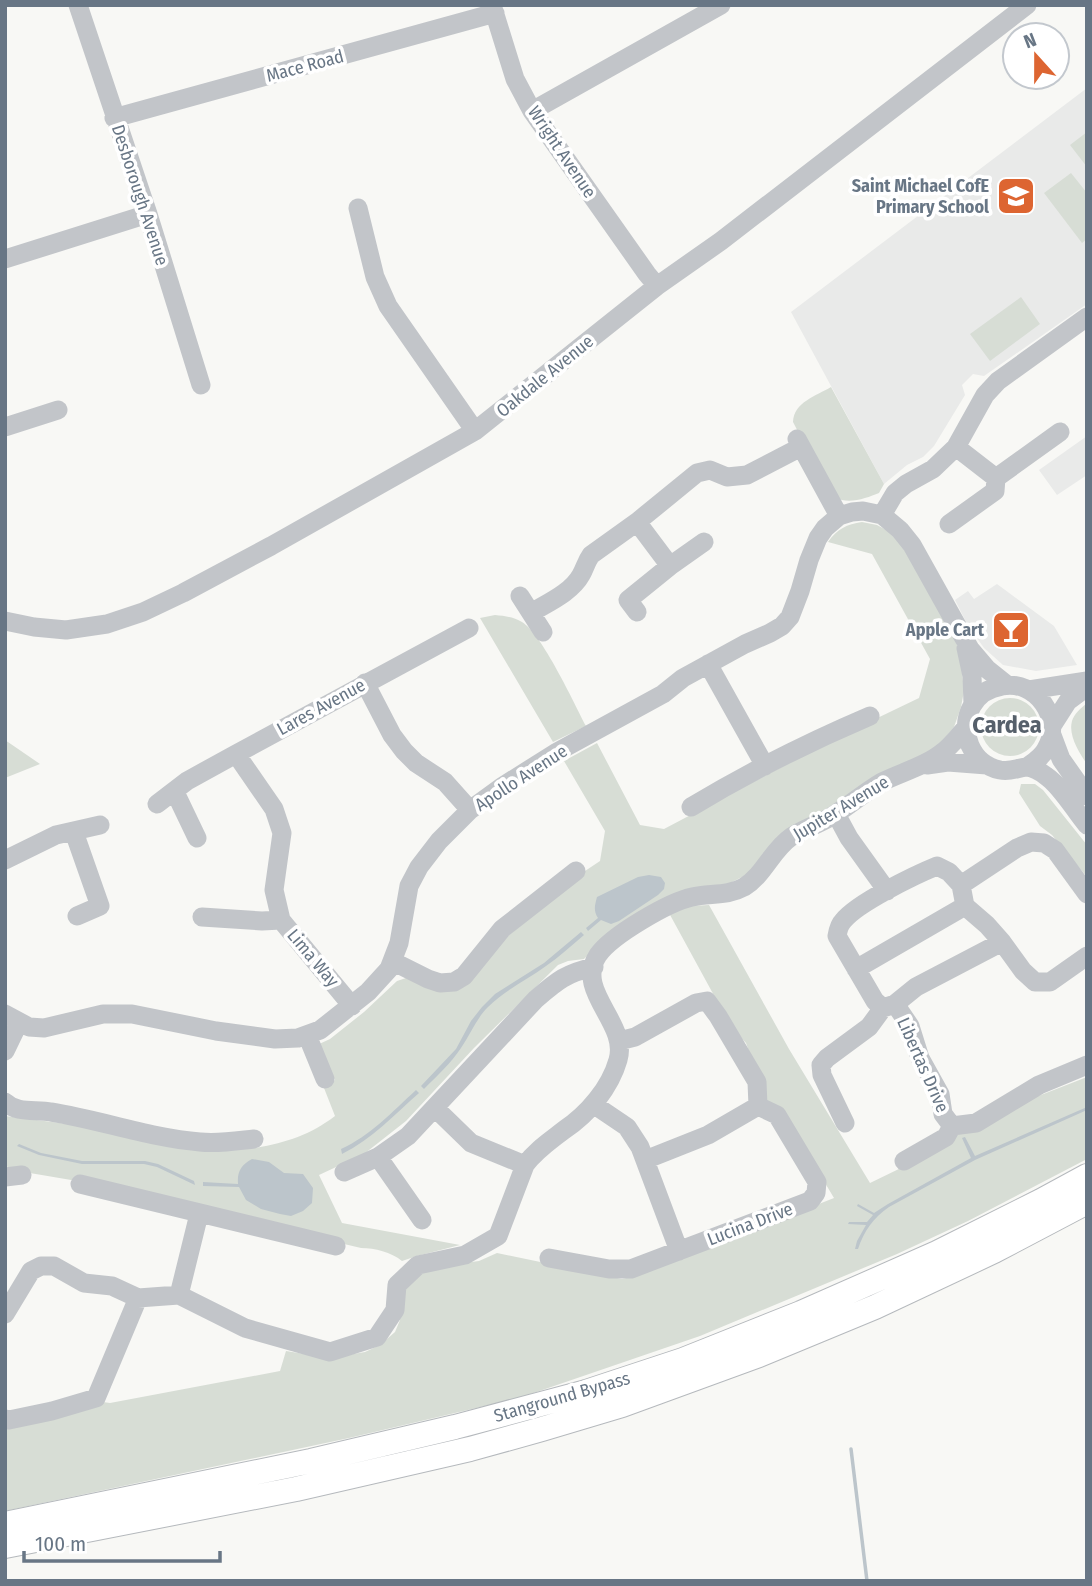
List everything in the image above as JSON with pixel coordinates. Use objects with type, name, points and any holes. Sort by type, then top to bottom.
[{"type":"main road","name":"Stanground Bypass","points":[[5,1524],[311,1461],[586,1392],[683,1360],[801,1313],[937,1253],[1087,1176]]},
{"type":"main road","name":"Stanground Bypass","points":[[5,1546],[296,1489],[470,1449],[622,1405],[759,1356],[875,1307],[994,1251],[1087,1202]]},
{"type":"street","name":"Desborough Avenue","points":[[78,5],[148,214],[201,385]]},
{"type":"street","points":[[532,111],[722,5]]},
{"type":"street","name":"Oakdale Avenue","points":[[5,621],[66,630],[107,624],[143,612],[271,546],[475,431],[657,286],[721,241],[1027,5]]},
{"type":"street","name":"Mace Road","points":[[114,118],[493,9]]},
{"type":"street","name":"Wright Avenue","points":[[493,9],[515,79],[532,111],[657,286]]},
{"type":"street","points":[[358,208],[375,277],[388,306],[475,431]]},
{"type":"street","points":[[5,259],[148,214]]},
{"type":"street","points":[[882,515],[895,493],[933,469],[956,447],[985,396],[998,381],[1087,317]]},
{"type":"street","points":[[5,427],[58,410]]},
{"type":"street","points":[[949,524],[995,491],[996,478],[1060,432]]},
{"type":"street","points":[[543,632],[526,604],[569,588],[580,577],[591,555],[698,473],[710,470],[727,477],[747,475],[799,443],[839,516],[863,511],[882,515],[900,530],[912,545],[961,634],[980,662],[1007,685]]},
{"type":"street","points":[[956,447],[996,478]]},
{"type":"street","name":"Apollo Avenue","points":[[12,1018],[29,1027],[44,1028],[103,1014],[132,1014],[216,1031],[275,1039],[298,1038],[320,1030],[352,1006],[381,979],[399,943],[410,886],[419,867],[439,841],[470,810],[531,768],[663,694],[683,678],[782,626],[790,617],[818,538],[839,516]]},
{"type":"street","points":[[637,522],[670,566]]},
{"type":"street","points":[[637,612],[628,600],[704,542]]},
{"type":"street","name":"Lares Avenue","points":[[157,804],[187,782],[236,754],[470,628]]},
{"type":"street","points":[[961,634],[970,664],[973,704]]},
{"type":"street","points":[[708,664],[765,766]]},
{"type":"street","points":[[1030,690],[1087,681]]},
{"type":"street","points":[[365,683],[392,735],[404,751],[416,763],[445,782],[470,810]]},
{"type":"street","points":[[1087,688],[1068,701],[1052,730],[1047,748],[1027,767],[1014,771],[987,765],[972,750],[966,728],[973,704],[984,692],[1007,685],[1030,690],[1041,699],[1049,712],[1052,730],[1061,758],[1087,796]]},
{"type":"street","points":[[691,807],[712,788],[765,766],[835,721],[870,716]]},
{"type":"street","name":"Jupiter Avenue","points":[[594,967],[598,956],[610,943],[656,912],[675,902],[733,892],[745,886],[756,878],[785,841],[836,814],[874,786],[946,750],[966,728]]},
{"type":"street","name":"Lima Way","points":[[236,754],[274,809],[282,833],[274,890],[281,920],[352,1006]]},
{"type":"street","name":"Jupiter Avenue","points":[[916,767],[948,762],[987,765]]},
{"type":"street","points":[[1027,767],[1049,778],[1087,825]]},
{"type":"street","points":[[175,792],[197,838]]},
{"type":"street","points":[[836,814],[849,838],[887,891]]},
{"type":"street","points":[[5,859],[57,835],[100,825]]},
{"type":"street","points":[[74,832],[100,906],[77,916]]},
{"type":"street","points":[[1087,894],[1055,850],[1044,843],[1031,842],[1017,848],[961,885],[965,906],[987,925],[1035,982],[1050,982],[1087,956]]},
{"type":"street","name":"Libertas Drive","points":[[952,1126],[943,1114],[940,1094],[920,1058],[910,1026],[889,1006],[875,1001],[837,936],[841,922],[852,912],[937,866],[949,872],[961,885]]},
{"type":"street","points":[[392,961],[428,979],[440,983],[454,982],[464,976],[522,904],[576,871]]},
{"type":"street","points":[[856,970],[965,906]]},
{"type":"street","points":[[202,917],[281,920]]},
{"type":"street","points":[[845,1123],[822,1075],[821,1065],[827,1058],[916,987],[1002,942]]},
{"type":"street","points":[[5,1314],[31,1272],[41,1266],[54,1266],[84,1283],[112,1286],[138,1298],[179,1294],[244,1328],[330,1352],[377,1337],[395,1310],[397,1285],[418,1265],[465,1255],[498,1236],[525,1165],[538,1150],[578,1119],[607,1084],[619,1056],[619,1041],[615,1027],[595,990],[594,967],[575,971],[558,980],[536,999],[408,1136],[378,1157],[344,1172]]},
{"type":"street","points":[[619,1041],[635,1037],[696,1003],[707,1001],[757,1082],[758,1106],[708,1135],[645,1160]]},
{"type":"street","points":[[5,1051],[12,1018]]},
{"type":"street","points":[[307,1035],[325,1079]]},
{"type":"street","points":[[904,1161],[946,1137],[952,1126],[976,1123],[1040,1085],[1087,1065]]},
{"type":"street","points":[[5,1102],[20,1110],[49,1111],[172,1138],[202,1142],[221,1136],[254,1139]]},
{"type":"street","points":[[593,1104],[627,1128],[640,1147],[679,1251]]},
{"type":"street","name":"Lucina Drive","points":[[549,1258],[609,1269],[631,1269],[810,1201],[816,1193],[817,1182],[777,1115],[758,1106]]},
{"type":"street","points":[[435,1108],[471,1143],[525,1165]]},
{"type":"street","points":[[378,1157],[422,1220]]},
{"type":"street","points":[[80,1184],[336,1246]]},
{"type":"street","points":[[179,1294],[199,1214]]},
{"type":"street","points":[[5,1419],[52,1411],[96,1398],[138,1298]]},
{"type":"shaded area","name":"Saint Michael CofE Primary School","points":[[1087,88],[1087,304],[984,376],[973,374],[962,385],[965,395],[934,446],[923,457],[907,465],[884,484],[791,312]]},
{"type":"shaded area","points":[[1087,132],[1087,167],[1070,145]]},
{"type":"shaded area","points":[[1071,173],[1087,193],[1087,239],[1082,243],[1044,193]]},
{"type":"shaded area","points":[[1021,297],[1040,324],[990,361],[970,334]]},
{"type":"shaded area","points":[[831,387],[884,484],[879,493],[851,501],[836,496],[793,422],[797,409]]},
{"type":"shaded area","points":[[1087,436],[1087,475],[1057,495],[1039,470]]},
{"type":"shaded area","points":[[862,522],[877,525],[890,532],[903,547],[949,626],[960,652],[964,691],[954,727],[941,743],[746,875],[584,959],[558,965],[474,1048],[406,1121],[364,1154],[319,1175],[342,1223],[460,1245],[402,1261],[377,1250],[5,1166],[5,1116],[256,1148],[307,1133],[335,1116],[324,1088],[335,1080],[317,1045],[330,1039],[364,1012],[397,981],[406,978],[438,989],[487,954],[582,873],[600,861],[605,831],[564,761],[597,743],[640,825],[664,829],[842,735],[919,698],[930,659],[872,554],[828,542],[843,528]]},
{"type":"shaded area","points":[[997,584],[1054,626],[1077,665],[1036,671],[1003,665],[984,648],[967,624],[955,600],[968,591],[974,599]]},
{"type":"shaded area","points":[[495,615],[516,619],[530,629],[557,670],[586,726],[553,742],[480,618]]},
{"type":"shaded area","points":[[1010,698],[1026,703],[1034,711],[1039,727],[1034,743],[1026,751],[1010,756],[994,751],[986,743],[981,727],[986,711],[994,703]]},
{"type":"shaded area","points":[[1087,703],[1087,764],[1075,744],[1071,726],[1074,716]]},
{"type":"shaded area","points":[[5,740],[40,764],[5,778]]},
{"type":"shaded area","points":[[1021,784],[1035,784],[1043,790],[1087,845],[1087,877],[1052,835],[1040,826],[1019,793]]},
{"type":"shaded area","points":[[638,877],[661,877],[665,883],[664,889],[658,895],[619,921],[611,924],[601,920],[588,931],[586,928],[598,918],[595,910],[597,897]]},
{"type":"shaded area","points":[[709,905],[789,1049],[870,1183],[905,1166],[956,1134],[1023,1102],[1087,1077],[1087,1159],[968,1221],[897,1254],[700,1336],[519,1398],[349,1438],[5,1511],[5,1427],[103,1402],[110,1403],[280,1371],[286,1351],[330,1358],[365,1352],[380,1345],[395,1332],[400,1320],[401,1298],[407,1285],[425,1271],[479,1261],[497,1253],[622,1279],[639,1275],[834,1198],[785,1116],[766,1100],[746,1043],[723,1012],[669,913],[691,906]]},
{"type":"shaded area","points":[[581,932],[584,935],[560,955],[488,1007],[453,1059],[424,1089],[421,1086],[456,1049],[471,1021],[495,994],[544,963]]},
{"type":"shaded area","points":[[416,1090],[419,1093],[382,1126],[342,1154],[341,1149],[371,1130]]},
{"type":"shaded area","points":[[1087,1107],[1087,1110],[975,1160],[889,1207],[874,1220],[858,1249],[855,1249],[866,1225],[848,1224],[849,1222],[867,1222],[873,1215],[857,1206],[858,1204],[874,1213],[971,1158],[962,1138],[965,1137],[975,1156]]},
{"type":"shaded area","points":[[19,1144],[41,1153],[82,1161],[145,1161],[158,1164],[194,1181],[195,1185],[157,1167],[144,1164],[82,1164],[39,1155],[17,1146]]},
{"type":"shaded area","points":[[252,1159],[269,1162],[284,1173],[303,1174],[313,1188],[312,1203],[291,1216],[261,1209],[246,1200],[239,1187],[203,1186],[203,1182],[238,1184],[240,1169]]},
{"type":"waterway","points":[[851,1449],[867,1581]]},
{"type":"place","name":"Saint Michael CofE Primary School","points":[[1016,196]]},
{"type":"place","name":"Apple Cart","points":[[1011,630]]},
{"type":"district","name":"Cardea","points":[[1007,725]]}]
